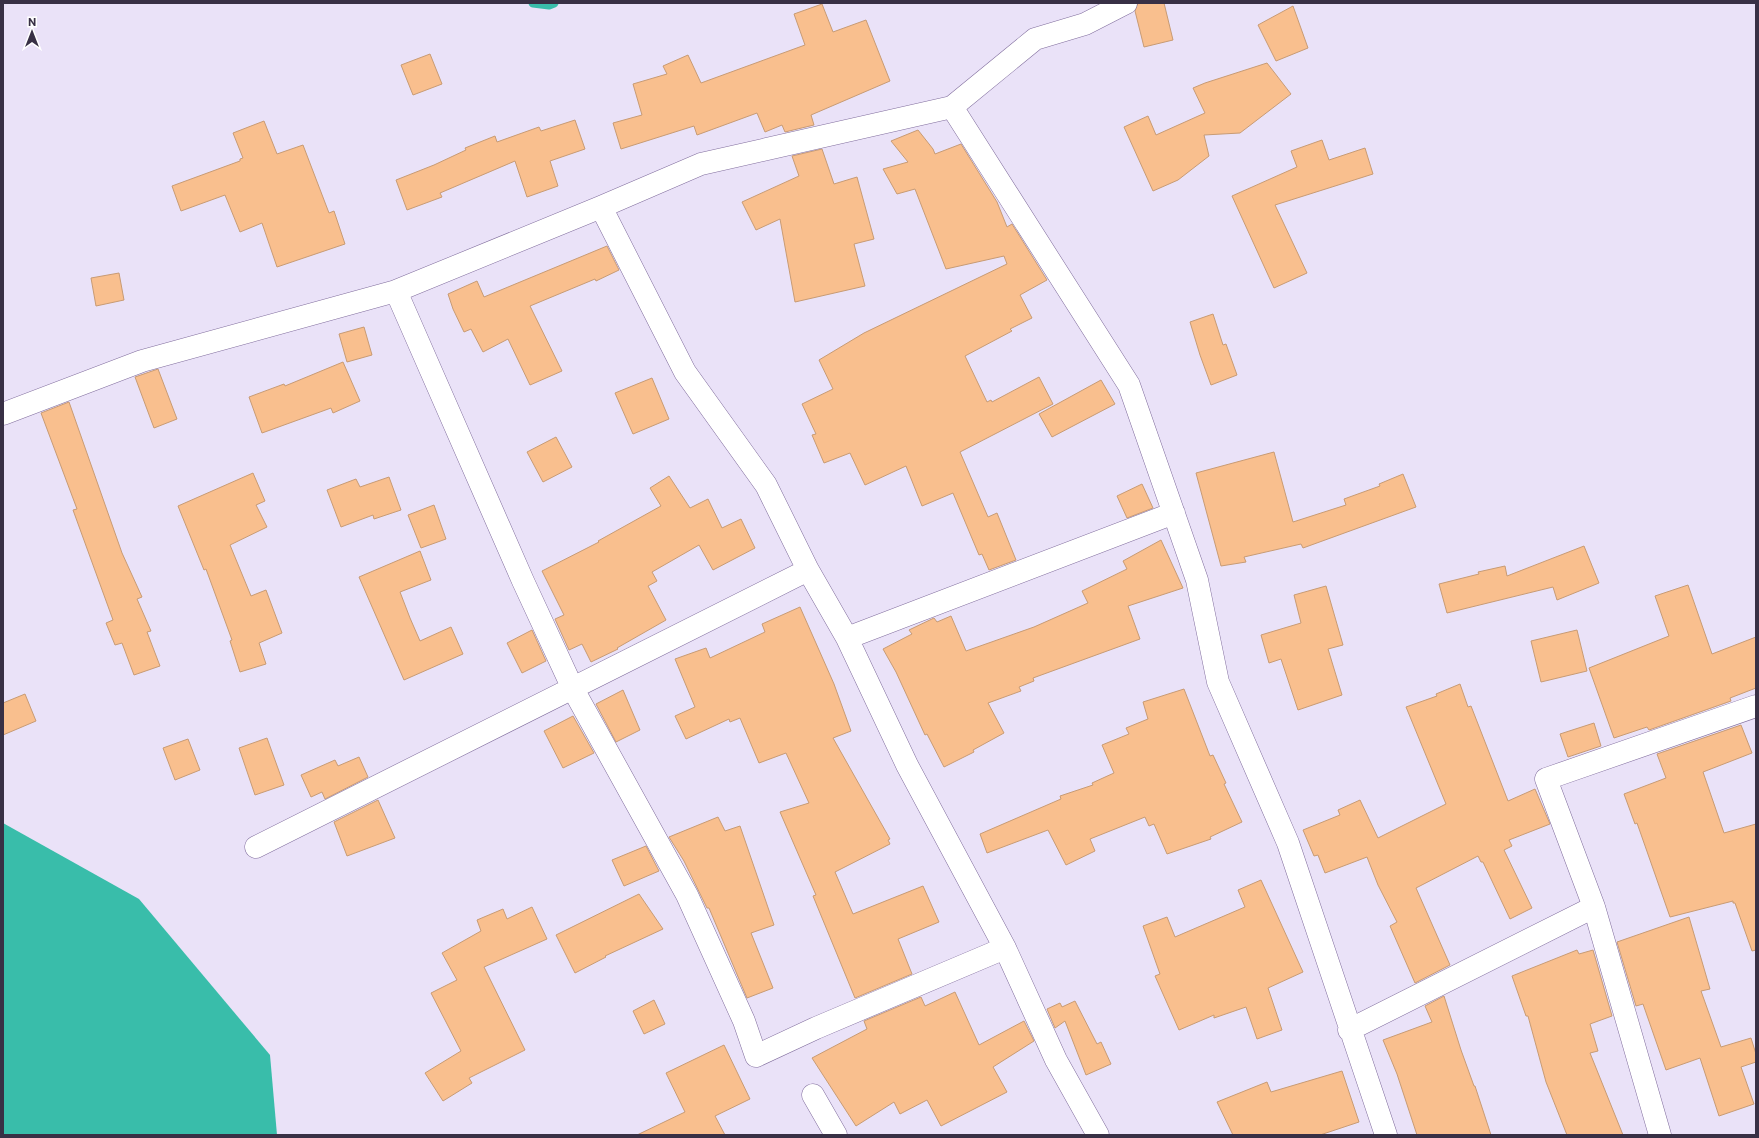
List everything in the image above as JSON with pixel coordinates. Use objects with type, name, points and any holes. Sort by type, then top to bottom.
[{"type":"street","points":[[3,414],[142,361],[396,291],[601,208],[701,164],[952,107],[1035,39],[1085,24],[1126,3]]},
{"type":"street","points":[[952,107],[1129,385],[1197,580],[1218,682],[1288,843],[1349,1030],[1386,1135]]},
{"type":"street","points":[[601,208],[685,372],[766,485],[808,570],[847,638],[907,765],[1005,948],[1056,1060],[1098,1135]]},
{"type":"street","points":[[396,291],[523,581],[573,689],[687,896],[744,1021],[756,1056],[816,1028],[1005,948]]},
{"type":"street","points":[[847,638],[1174,513]]},
{"type":"street","points":[[256,847],[808,570]]},
{"type":"street","points":[[1660,1135],[1594,907],[1546,779],[1756,706]]},
{"type":"street","points":[[1349,1030],[1594,907]]},
{"type":"street","points":[[813,1095],[836,1135]]},
{"type":"shaded area","points":[[3,823],[139,899],[270,1055],[277,1135],[3,1135]]},
{"type":"building","points":[[1138,3],[1164,3],[1173,40],[1144,47],[1135,11]]},
{"type":"building","points":[[822,4],[833,32],[866,20],[890,81],[811,115],[814,125],[785,132],[782,125],[765,132],[757,113],[697,135],[694,126],[621,149],[613,123],[642,115],[633,84],[667,74],[663,66],[688,55],[701,83],[805,45],[794,14]]},
{"type":"building","points":[[1293,6],[1308,48],[1276,61],[1258,25]]},
{"type":"building","points":[[430,54],[442,84],[413,95],[401,65]]},
{"type":"building","points":[[1267,63],[1291,94],[1240,133],[1204,135],[1209,156],[1178,180],[1153,191],[1124,127],[1148,116],[1156,135],[1205,113],[1193,88]]},
{"type":"building","points":[[575,120],[585,149],[550,161],[558,186],[527,197],[515,161],[440,193],[442,197],[407,210],[396,180],[434,165],[466,150],[465,148],[495,136],[497,142],[539,127],[541,131]]},
{"type":"building","points":[[264,121],[277,154],[303,145],[329,213],[334,211],[345,244],[277,267],[262,223],[240,232],[225,195],[181,211],[172,186],[240,161],[240,159],[243,158],[233,133]]},
{"type":"building","points":[[918,130],[933,149],[935,154],[961,144],[997,202],[1007,227],[1012,224],[1047,280],[1020,295],[1032,318],[1010,329],[1012,331],[965,356],[987,402],[991,400],[992,402],[1039,377],[1053,404],[960,452],[988,517],[997,513],[1016,560],[989,570],[982,554],[979,555],[953,493],[922,506],[906,466],[865,485],[850,453],[824,463],[812,435],[816,434],[802,404],[833,389],[819,360],[864,333],[1007,264],[1004,256],[946,269],[915,189],[897,194],[883,169],[908,162],[891,141]]},
{"type":"building","points":[[1322,140],[1329,160],[1365,148],[1373,174],[1275,205],[1307,273],[1274,288],[1232,196],[1297,167],[1291,151]]},
{"type":"building","points":[[822,149],[834,184],[857,177],[874,239],[854,244],[865,286],[795,302],[780,219],[756,230],[742,202],[799,176],[792,156]]},
{"type":"building","points":[[607,246],[619,270],[596,281],[595,279],[530,306],[562,371],[530,385],[508,339],[483,352],[471,329],[464,332],[453,309],[448,294],[477,281],[484,297]]},
{"type":"building","points":[[119,273],[124,300],[96,306],[91,278]]},
{"type":"building","points":[[1213,314],[1223,345],[1226,344],[1237,375],[1211,385],[1190,322]]},
{"type":"building","points":[[364,327],[372,355],[347,362],[339,334]]},
{"type":"building","points":[[343,362],[360,401],[333,413],[331,408],[262,433],[249,397],[284,384],[285,386]]},
{"type":"building","points":[[158,369],[177,419],[154,428],[135,377]]},
{"type":"building","points":[[652,378],[669,419],[633,434],[615,393]]},
{"type":"building","points":[[1101,380],[1115,404],[1052,437],[1039,414]]},
{"type":"building","points":[[69,402],[122,553],[142,597],[137,599],[151,631],[147,632],[160,666],[134,675],[122,643],[115,645],[106,623],[113,620],[73,510],[77,509],[41,413]]},
{"type":"building","points":[[556,437],[572,467],[543,482],[527,452]]},
{"type":"building","points":[[1274,452],[1293,522],[1346,505],[1344,499],[1380,486],[1379,484],[1403,474],[1416,507],[1303,548],[1301,544],[1244,557],[1246,562],[1221,566],[1196,473]]},
{"type":"building","points":[[253,473],[265,501],[256,505],[267,527],[230,545],[251,596],[266,590],[282,633],[259,643],[266,664],[240,672],[230,641],[232,640],[206,569],[204,570],[178,506]]},
{"type":"building","points":[[669,476],[690,508],[708,499],[722,528],[741,519],[755,548],[713,570],[699,545],[652,572],[657,581],[648,586],[666,620],[617,648],[618,649],[591,662],[582,644],[569,650],[555,619],[564,615],[542,571],[599,542],[598,541],[661,506],[650,488]]},
{"type":"building","points":[[389,477],[401,510],[374,519],[373,515],[341,527],[327,490],[356,479],[360,487]]},
{"type":"building","points":[[1142,484],[1153,508],[1127,518],[1117,496]]},
{"type":"building","points":[[434,505],[446,539],[421,548],[408,515]]},
{"type":"building","points":[[1161,540],[1183,588],[1128,606],[1140,639],[1033,678],[1034,681],[1019,687],[1021,691],[988,703],[1004,733],[973,750],[974,752],[944,767],[927,734],[925,735],[896,672],[883,649],[912,634],[909,630],[934,618],[937,622],[951,616],[966,651],[1034,627],[1088,603],[1082,591],[1127,569],[1123,561]]},
{"type":"building","points":[[1584,546],[1599,583],[1557,600],[1553,587],[1447,613],[1439,584],[1479,574],[1478,572],[1505,566],[1507,576]]},
{"type":"building","points":[[420,551],[431,580],[400,592],[410,618],[420,641],[451,627],[463,654],[404,680],[359,577]]},
{"type":"building","points":[[1688,585],[1712,654],[1756,637],[1756,688],[1730,698],[1731,701],[1649,730],[1647,727],[1614,738],[1589,668],[1669,636],[1655,596]]},
{"type":"building","points":[[1326,586],[1343,645],[1328,649],[1342,695],[1298,710],[1281,659],[1269,663],[1261,635],[1301,623],[1294,595]]},
{"type":"building","points":[[800,607],[834,684],[851,731],[833,738],[890,839],[888,840],[890,844],[835,872],[853,914],[923,886],[939,922],[898,939],[912,974],[855,998],[813,896],[816,895],[780,812],[809,803],[786,753],[759,763],[740,718],[730,722],[729,719],[686,739],[675,716],[695,707],[675,659],[706,648],[710,658],[765,632],[762,624]]},
{"type":"building","points":[[532,630],[546,661],[522,673],[507,643]]},
{"type":"building","points":[[1577,630],[1587,671],[1541,682],[1531,641]]},
{"type":"building","points":[[1460,684],[1468,707],[1471,706],[1508,801],[1535,789],[1550,824],[1509,840],[1512,846],[1504,850],[1532,908],[1510,919],[1483,862],[1481,862],[1478,856],[1416,888],[1450,965],[1415,983],[1390,926],[1397,922],[1378,885],[1367,857],[1325,873],[1318,855],[1314,856],[1303,830],[1340,815],[1338,810],[1360,800],[1378,838],[1446,804],[1406,707],[1437,696],[1436,694]]},
{"type":"building","points":[[1184,689],[1210,756],[1213,755],[1226,783],[1224,784],[1242,822],[1210,837],[1211,839],[1167,854],[1154,824],[1149,826],[1145,817],[1090,839],[1095,851],[1066,865],[1048,830],[987,853],[980,834],[1061,799],[1060,796],[1093,785],[1092,783],[1114,773],[1102,745],[1129,734],[1126,728],[1148,719],[1143,702]]},
{"type":"building","points":[[623,690],[640,730],[616,742],[596,704]]},
{"type":"building","points":[[25,694],[36,721],[3,735],[3,703]]},
{"type":"building","points":[[573,716],[594,753],[563,768],[544,731]]},
{"type":"building","points":[[1594,723],[1601,746],[1568,757],[1560,734]]},
{"type":"building","points":[[1741,725],[1752,753],[1703,772],[1724,833],[1756,824],[1756,950],[1752,951],[1733,901],[1670,917],[1637,823],[1635,824],[1624,794],[1666,778],[1657,754]]},
{"type":"building","points":[[267,738],[284,785],[255,795],[239,748]]},
{"type":"building","points":[[188,739],[200,770],[175,780],[163,748]]},
{"type":"building","points":[[359,757],[368,777],[325,799],[322,792],[311,797],[301,775],[335,760],[338,766]]},
{"type":"building","points":[[378,800],[395,838],[347,856],[334,822]]},
{"type":"building","points":[[718,817],[725,831],[740,826],[774,925],[751,933],[773,988],[747,998],[709,908],[707,908],[684,861],[669,837]]},
{"type":"building","points":[[646,846],[659,871],[624,886],[612,860]]},
{"type":"building","points":[[1261,880],[1303,972],[1268,988],[1282,1030],[1257,1039],[1246,1007],[1214,1018],[1214,1015],[1179,1030],[1155,976],[1160,974],[1143,926],[1167,917],[1175,937],[1245,907],[1238,890]]},
{"type":"building","points":[[639,894],[663,929],[605,956],[606,957],[575,973],[556,935]]},
{"type":"building","points":[[532,907],[547,939],[484,967],[525,1050],[469,1078],[472,1083],[443,1101],[425,1073],[461,1051],[431,993],[457,980],[442,953],[481,931],[477,920],[503,909],[507,919]]},
{"type":"building","points":[[1689,917],[1710,989],[1701,991],[1721,1047],[1751,1038],[1756,1054],[1756,1062],[1741,1067],[1754,1104],[1719,1116],[1700,1058],[1666,1070],[1643,1004],[1636,1006],[1617,942]]},
{"type":"building","points":[[1577,950],[1579,954],[1593,950],[1612,1016],[1590,1024],[1598,1051],[1590,1053],[1623,1135],[1567,1135],[1546,1082],[1528,1016],[1526,1016],[1512,976]]},
{"type":"building","points":[[955,992],[979,1045],[1024,1021],[1034,1041],[993,1067],[1007,1092],[941,1126],[927,1100],[900,1114],[894,1102],[856,1126],[812,1058],[867,1029],[864,1021],[921,997],[925,1006]]},
{"type":"building","points":[[1444,996],[1491,1135],[1417,1135],[1397,1074],[1383,1040],[1432,1022],[1425,1006]]},
{"type":"building","points":[[654,1000],[665,1024],[644,1034],[633,1011]]},
{"type":"building","points":[[1075,1001],[1097,1044],[1101,1042],[1111,1064],[1086,1075],[1065,1021],[1055,1028],[1047,1009],[1060,1003],[1062,1007]]},
{"type":"building","points":[[724,1045],[750,1099],[715,1116],[725,1135],[637,1135],[685,1112],[666,1073]]},
{"type":"building","points":[[1342,1071],[1359,1122],[1320,1135],[1233,1135],[1217,1102],[1267,1082],[1271,1092]]},
{"type":"waterway","points":[[533,3],[549,5],[554,3]]}]
